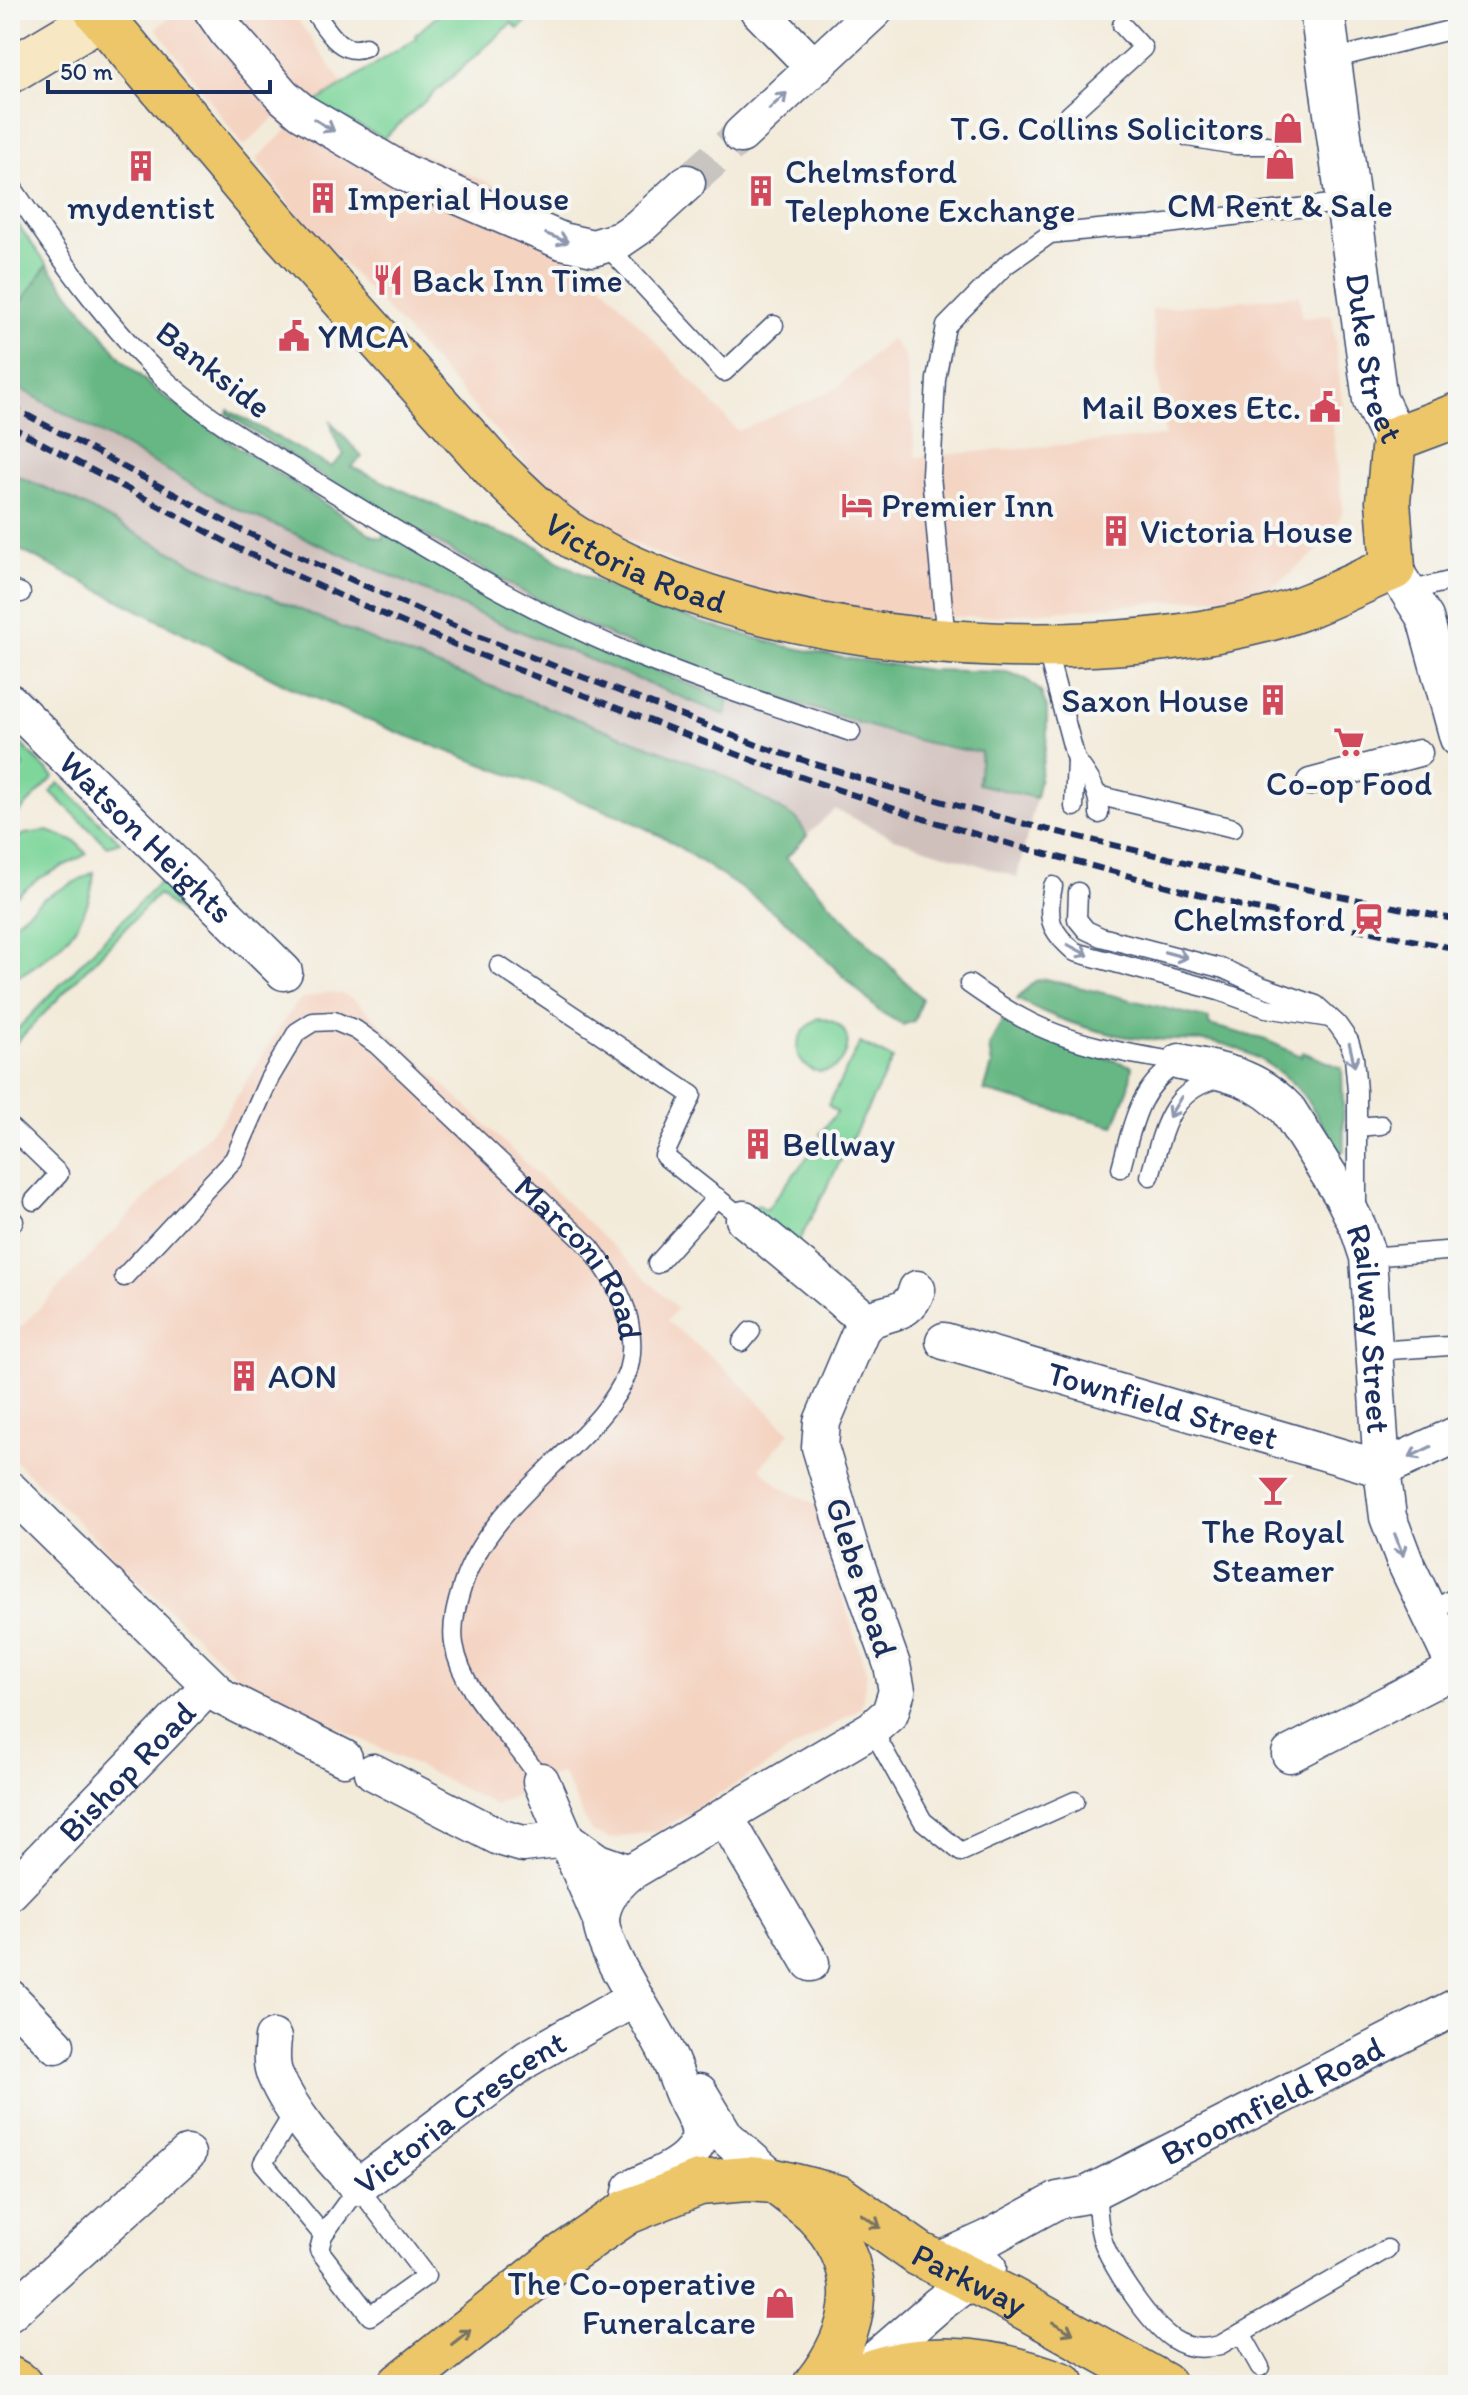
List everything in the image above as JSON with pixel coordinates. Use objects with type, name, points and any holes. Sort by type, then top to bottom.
[{"type":"main road","points":[[10,71],[104,12]]},
{"type":"main road","name":"Victoria Road","points":[[104,12],[269,215],[455,426],[531,504],[572,536],[655,577],[754,610],[832,626],[946,641],[1046,648],[1180,636],[1255,623],[1400,579]]},
{"type":"main road","points":[[1394,439],[1458,415]]},
{"type":"main road","name":"Duke Street","points":[[1394,439],[1388,501],[1400,579]]},
{"type":"main road","name":"Parkway","points":[[400,2385],[561,2257],[627,2212],[699,2183],[747,2179],[775,2181],[838,2197],[902,2243],[1164,2385]]},
{"type":"main road","points":[[775,2181],[814,2213],[831,2235],[843,2253],[852,2282],[852,2307],[847,2331],[831,2364],[836,2383]]},
{"type":"main road","name":"Parkway","points":[[836,2383],[911,2361],[980,2361],[1035,2374],[1063,2385]]},
{"type":"main road","points":[[10,2379],[20,2385]]},
{"type":"street","points":[[212,10],[283,96],[302,112],[405,173],[562,241],[593,248],[620,240],[639,227],[687,183]]},
{"type":"street","points":[[758,10],[814,67]]},
{"type":"street","points":[[741,135],[875,10]]},
{"type":"street","name":"Duke Street","points":[[1322,10],[1328,60],[1328,137],[1347,202],[1375,400],[1394,439]]},
{"type":"street","name":"Duke Street","points":[[1400,579],[1425,618],[1458,738]]},
{"type":"street","name":"Watson Heights","points":[[10,702],[284,972]]},
{"type":"street","points":[[1310,782],[1419,753]]},
{"type":"street","name":"Railway Street","points":[[1180,1062],[1237,1075],[1257,1083],[1288,1110],[1363,1242],[1388,1517],[1440,1606],[1457,1671]]},
{"type":"street","points":[[730,1208],[795,1277],[867,1321],[909,1306],[917,1289]]},
{"type":"street","name":"Glebe Road","points":[[601,1920],[614,1885],[629,1873],[872,1729],[890,1713],[897,1691],[892,1665],[849,1544],[820,1447],[822,1422],[852,1347],[867,1321]]},
{"type":"street","name":"Townfield Street","points":[[944,1341],[1382,1469]]},
{"type":"street","points":[[1382,1469],[1458,1434]]},
{"type":"street","points":[[10,1490],[209,1686],[238,1707],[499,1837],[523,1844],[566,1839],[598,1862],[629,1873]]},
{"type":"street","points":[[1290,1754],[1457,1671]]},
{"type":"street","name":"Bishop Road","points":[[10,1892],[209,1686]]},
{"type":"street","name":"Marconi Road","points":[[541,1781],[601,1920]]},
{"type":"street","points":[[725,1817],[811,1963]]},
{"type":"street","points":[[601,1920],[607,1941],[635,1998],[669,2057],[695,2115],[699,2134],[699,2141],[685,2161],[632,2188],[627,2212]]},
{"type":"street","points":[[10,1998],[56,2045]]},
{"type":"street","name":"Victoria Crescent","points":[[273,2038],[271,2058],[274,2074],[321,2146],[358,2187],[527,2059],[635,1998]]},
{"type":"street","name":"Broomfield Road","points":[[836,2383],[987,2239],[1058,2200],[1091,2192],[1458,2006]]},
{"type":"street","points":[[669,2057],[698,2091],[726,2137],[775,2181]]},
{"type":"street","points":[[10,2313],[187,2154]]},
{"type":"lane","points":[[313,10],[336,41],[355,51],[365,47]]},
{"type":"lane","points":[[1056,127],[1143,48],[1122,25]]},
{"type":"lane","points":[[1328,60],[1458,28]]},
{"type":"lane","points":[[1188,137],[1236,145],[1267,145]]},
{"type":"lane","name":"Bankside","points":[[10,184],[102,312],[135,351],[210,415],[387,525],[481,578],[622,649],[851,732]]},
{"type":"lane","points":[[946,641],[931,475],[936,379],[946,326],[1006,265],[1050,234],[1151,226],[1347,202]]},
{"type":"lane","points":[[606,245],[724,372],[774,325]]},
{"type":"lane","points":[[1400,579],[1458,579]]},
{"type":"lane","points":[[1046,648],[1076,760],[1074,807]]},
{"type":"lane","points":[[1076,760],[1087,774],[1098,804],[1233,828]]},
{"type":"lane","points":[[1053,886],[1049,905],[1050,922],[1059,938],[1075,952],[1219,991],[1266,1008],[1330,1018]]},
{"type":"lane","points":[[1078,892],[1077,919],[1086,930],[1101,937],[1224,969],[1316,1005],[1330,1018],[1349,1041],[1354,1057],[1363,1242],[1458,1250]]},
{"type":"lane","points":[[499,966],[692,1095],[664,1156],[730,1208],[657,1264]]},
{"type":"lane","points":[[976,988],[1009,1011],[1038,1025],[1130,1054],[1180,1062]]},
{"type":"lane","name":"Marconi Road","points":[[124,1277],[234,1159],[285,1048],[297,1032],[313,1022],[334,1021],[356,1030],[377,1045],[590,1247],[610,1276],[625,1309],[631,1353],[627,1374],[611,1403],[589,1429],[480,1546],[457,1602],[454,1626],[454,1643],[468,1682],[484,1707],[527,1757],[541,1781]]},
{"type":"lane","points":[[1121,1168],[1131,1131],[1148,1089],[1161,1073],[1180,1062]]},
{"type":"lane","points":[[1150,1176],[1162,1135],[1173,1109],[1185,1092],[1209,1080],[1237,1075]]},
{"type":"lane","points":[[1357,1127],[1381,1125]]},
{"type":"lane","points":[[10,1127],[59,1174],[34,1201]]},
{"type":"lane","points":[[1375,1351],[1449,1346]]},
{"type":"lane","points":[[872,1729],[923,1821],[961,1852],[1075,1801]]},
{"type":"lane","points":[[296,2109],[263,2163],[323,2235]]},
{"type":"lane","points":[[358,2187],[426,2276],[370,2316],[319,2250],[323,2235],[358,2187]]},
{"type":"lane","points":[[1091,2192],[1102,2241],[1118,2272],[1144,2309],[1172,2339],[1204,2349],[1220,2345],[1387,2249]]},
{"type":"lane","points":[[1241,2333],[1260,2367]]},
{"type":"shaded area","points":[[180,10],[291,10],[343,84],[314,104],[384,138],[522,197],[738,431],[835,389],[891,339],[905,356],[916,457],[1165,436],[1151,309],[1299,295],[1302,318],[1332,315],[1344,419],[1332,421],[1343,508],[1341,517],[1315,553],[1280,582],[1258,592],[1213,598],[982,617],[925,617],[829,609],[698,573],[619,536],[576,509],[530,469],[296,213],[256,159],[287,130],[275,117],[244,146],[156,28]]},
{"type":"shaded area","points":[[10,383],[233,507],[502,624],[724,715],[729,700],[620,656],[389,520],[397,519],[548,605],[616,638],[694,669],[942,748],[981,752],[979,784],[1036,798],[1017,877],[894,838],[834,809],[807,836],[798,820],[715,771],[390,648],[196,565],[67,497],[10,473]]},
{"type":"shaded area","points":[[329,992],[355,1000],[677,1308],[667,1321],[719,1363],[790,1432],[760,1468],[779,1486],[818,1506],[842,1574],[841,1592],[867,1674],[861,1708],[661,1830],[611,1839],[591,1832],[562,1772],[496,1805],[241,1680],[10,1456],[10,1338],[222,1120],[293,1007],[301,999]]},
{"type":"green space","points":[[444,10],[538,12],[518,29],[512,23],[384,138],[313,104],[416,38],[415,35]]},
{"type":"green space","points":[[10,213],[47,265],[12,316],[10,314]]},
{"type":"green space","points":[[47,265],[122,359],[154,389],[190,415],[372,535],[383,539],[383,530],[620,656],[729,700],[725,715],[502,624],[233,507],[10,383],[10,314],[13,315]]},
{"type":"green space","points":[[228,410],[331,467],[344,455],[331,422],[362,457],[351,467],[492,531],[535,545],[559,562],[608,587],[699,622],[785,646],[845,658],[929,670],[1006,672],[1025,678],[1041,692],[1047,708],[1047,738],[1036,798],[978,784],[981,752],[904,737],[775,696],[668,659],[588,625],[505,582],[397,519],[389,520],[227,414]]},
{"type":"green space","points":[[10,473],[67,497],[196,565],[390,648],[715,771],[798,820],[807,836],[786,858],[922,999],[914,1021],[903,1025],[879,1011],[792,926],[665,838],[623,817],[394,731],[298,691],[10,545]]},
{"type":"green space","points":[[10,733],[54,777],[10,822],[10,780],[24,766],[10,752]]},
{"type":"green space","points":[[59,783],[120,842],[107,846],[51,792]]},
{"type":"green space","points":[[48,831],[76,842],[87,854],[38,879],[10,901],[10,841],[25,834]]},
{"type":"green space","points":[[94,872],[86,908],[78,924],[42,961],[10,981],[10,926],[44,898]]},
{"type":"green space","points":[[160,881],[180,899],[184,896],[191,903],[180,914],[158,894],[10,1049],[10,1037]]},
{"type":"green space","points":[[1046,979],[1209,1019],[1209,1025],[1266,1040],[1301,1056],[1303,1052],[1342,1068],[1344,1151],[1338,1153],[1298,1089],[1260,1060],[1214,1042],[1137,1038],[1099,1031],[1017,999],[1035,981]]},
{"type":"green space","points":[[818,1018],[834,1022],[844,1031],[847,1041],[841,1062],[821,1072],[806,1066],[797,1051],[801,1034]]},
{"type":"green space","points":[[1002,1021],[1044,1039],[1132,1066],[1129,1087],[1114,1126],[984,1091],[992,1065],[989,1047]]},
{"type":"green space","points":[[860,1043],[893,1059],[795,1249],[750,1213],[758,1204],[766,1210],[823,1137],[820,1134],[837,1112],[828,1105]]},
{"type":"tunnel","points":[[687,183],[741,135]]},
{"type":"railway","points":[[10,406],[243,531],[470,633],[762,747],[881,785],[1029,825],[1256,879],[1458,920]]},
{"type":"railway","points":[[10,426],[245,552],[341,596],[467,650],[757,762],[924,819],[1024,848],[1250,908],[1458,949]]},
{"type":"place","name":"T.G. Collins Solicitors","points":[[1288,128]]},
{"type":"place","name":"CM Rent & Sale","points":[[1280,164]]},
{"type":"place","name":"mydentist","points":[[141,166]]},
{"type":"place","name":"Chelmsford Telephone Exchange","points":[[761,191]]},
{"type":"place","name":"Imperial House","points":[[323,198]]},
{"type":"place","name":"Back Inn Time","points":[[388,280]]},
{"type":"place","name":"YMCA","points":[[294,336]]},
{"type":"place","name":"Mail Boxes Etc.","points":[[1325,407]]},
{"type":"place","name":"Premier Inn","points":[[857,505]]},
{"type":"place","name":"Victoria House","points":[[1116,531]]},
{"type":"place","name":"Saxon House","points":[[1273,700]]},
{"type":"place","name":"Co-op Food","points":[[1349,742]]},
{"type":"place","name":"Chelmsford","points":[[1369,919]]},
{"type":"place","name":"Bellway","points":[[758,1144]]},
{"type":"place","name":"AON","points":[[244,1376]]},
{"type":"place","name":"The Royal Steamer","points":[[1273,1490]]},
{"type":"place","name":"The Co-operative Funeralcare","points":[[780,2303]]}]
